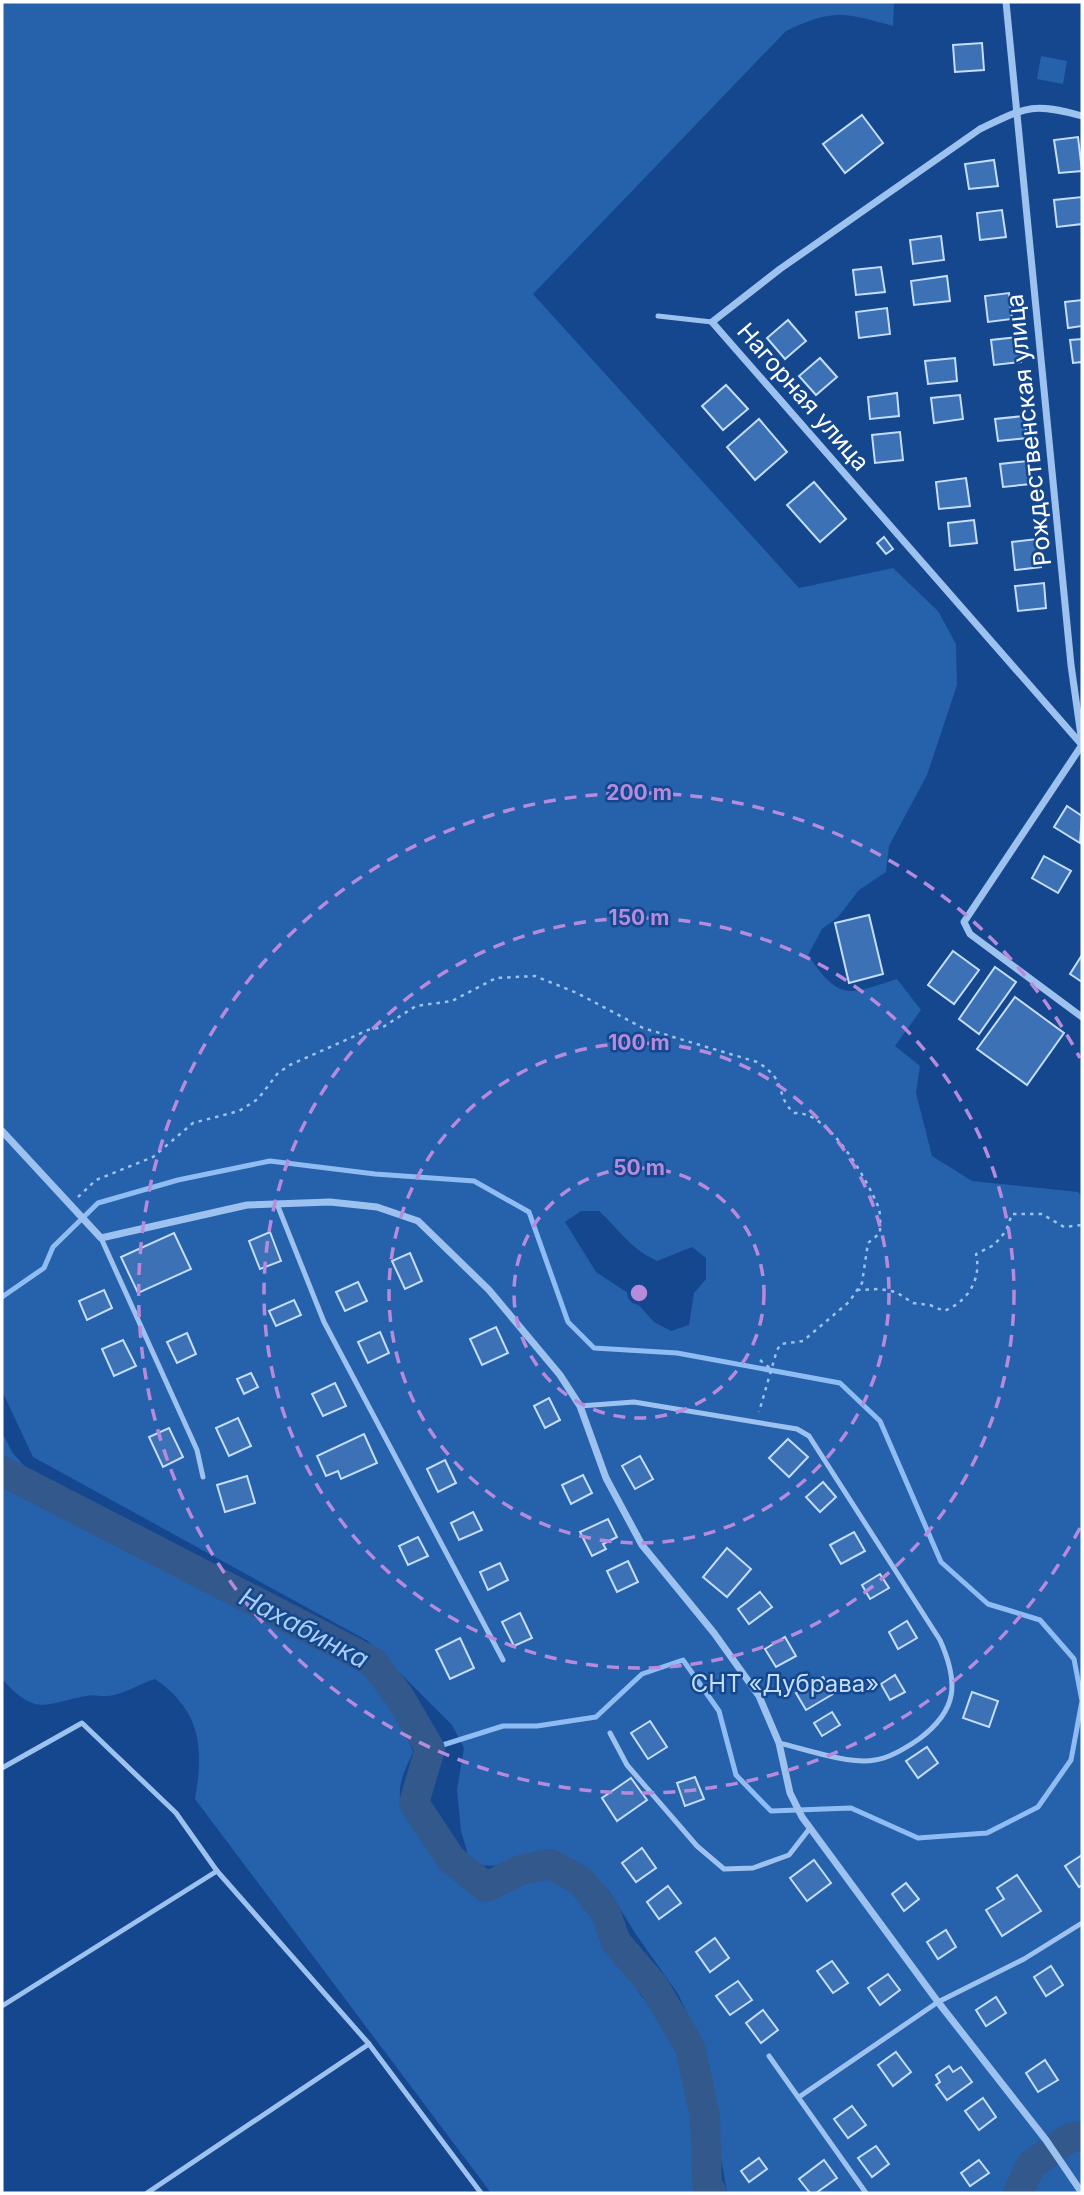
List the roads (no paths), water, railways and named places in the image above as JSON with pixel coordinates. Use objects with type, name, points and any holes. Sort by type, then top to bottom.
[{"type":"street","name":"Рождественская улица","points":[[1006,2],[1071,665],[1082,745]]},
{"type":"street","name":"Нагорная улица","points":[[1082,116],[1045,106],[1016,112],[979,129],[712,322],[1082,745]]},
{"type":"street","points":[[1082,745],[964,922],[970,934],[1082,1017]]},
{"type":"street","points":[[2,1131],[101,1238],[247,1205],[330,1202],[377,1207],[418,1221],[489,1290],[560,1376],[580,1406],[606,1478],[642,1545],[714,1633],[759,1696],[779,1743],[790,1793],[802,1816],[938,2002],[1046,2140],[1082,2193]]},
{"type":"lane","points":[[658,316],[712,322]]},
{"type":"lane","points":[[277,1204],[324,1322],[503,1660]]},
{"type":"lane","points":[[101,1238],[197,1450],[203,1477]]},
{"type":"lane","points":[[580,1406],[634,1402],[797,1429],[817,1446],[940,1640],[952,1666],[953,1688],[949,1706],[936,1726],[892,1755],[873,1761],[779,1743]]},
{"type":"lane","points":[[2,1768],[82,1723],[176,1813],[217,1871],[369,2043],[481,2193]]},
{"type":"lane","points":[[610,1733],[627,1765],[697,1846],[724,1869],[753,1868],[789,1855],[810,1828]]},
{"type":"lane","points":[[2,2006],[217,1871]]},
{"type":"lane","points":[[799,2098],[938,2002],[1024,1959],[1082,1923]]},
{"type":"lane","points":[[147,2193],[369,2043]]},
{"type":"lane","points":[[769,2056],[866,2193]]},
{"type":"waterway","points":[[2,1297],[44,1268],[53,1247],[98,1203],[178,1180],[270,1161],[375,1174],[474,1181],[529,1212],[568,1322],[594,1348],[677,1353],[840,1383],[880,1421],[941,1562],[988,1604],[1040,1620],[1074,1659],[1082,1701],[1071,1760],[1038,1807],[987,1833],[918,1838],[851,1808],[771,1811],[736,1775],[719,1711],[683,1660],[642,1674],[596,1717],[537,1726],[503,1726],[430,1749]]},
{"type":"waterway","name":"Нахабинка","points":[[2,1471],[373,1662],[399,1696],[430,1749],[414,1803],[451,1859],[486,1887],[521,1870],[550,1864],[580,1880],[605,1911],[616,1942],[653,1985],[690,2047],[705,2117],[707,2184],[712,2193]]},
{"type":"waterway","name":"Нахабинка","points":[[1018,2193],[1031,2165],[1069,2138],[1082,2136]]},
{"type":"park label","name":"СНТ «Дубрава»","points":[[785,1684]]}]
